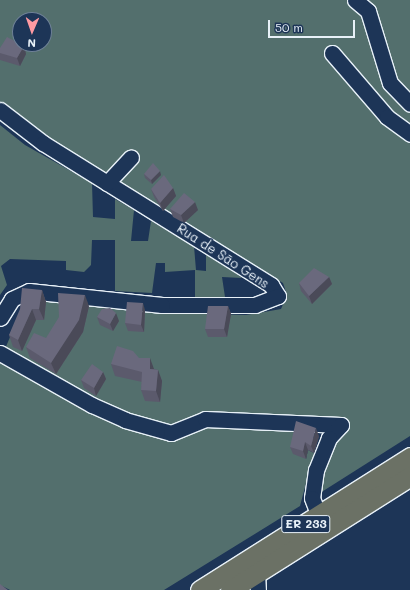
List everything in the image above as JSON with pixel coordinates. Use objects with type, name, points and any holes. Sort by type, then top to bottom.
[{"type":"main road","name":"ER 233","points":[[200,590],[410,457]]},
{"type":"main road","name":"ER 233","points":[[230,590],[257,582],[410,476]]},
{"type":"street","points":[[355,0],[368,11],[390,83],[410,104]]},
{"type":"street","points":[[332,53],[387,117],[410,134]]},
{"type":"street","name":"Rua de São Gens","points":[[0,110],[107,183],[271,285],[278,296],[255,305],[162,305],[29,291],[12,299],[0,318]]},
{"type":"street","points":[[107,183],[131,157]]},
{"type":"street","points":[[0,353],[92,405],[125,420],[171,433],[205,419],[341,425],[329,438],[316,470],[312,498],[319,516]]},
{"type":"green space","points":[[0,0],[410,0],[410,436],[320,493],[324,469],[335,442],[349,428],[347,421],[202,415],[169,427],[102,404],[5,349],[26,299],[172,313],[246,315],[281,309],[287,295],[283,283],[76,157],[0,102]]},
{"type":"green space","points":[[0,125],[25,145],[92,183],[93,217],[115,219],[115,199],[134,210],[131,241],[148,241],[151,221],[194,246],[196,270],[206,271],[206,251],[242,278],[222,277],[225,297],[195,298],[195,270],[165,272],[165,263],[156,263],[152,293],[115,291],[115,240],[92,240],[91,265],[84,272],[66,270],[66,261],[10,259],[1,266],[7,285],[0,295]]},
{"type":"green space","points":[[0,359],[49,389],[125,425],[172,439],[208,425],[299,429],[306,459],[308,450],[314,453],[300,506],[164,590],[10,590],[0,585]]},
{"type":"building","points":[[7,37],[12,40],[12,52],[20,52],[17,58],[0,53],[0,48]]},
{"type":"building","points":[[153,163],[160,171],[151,180],[144,174]]},
{"type":"building","points":[[164,175],[173,188],[160,203],[151,189]]},
{"type":"building","points":[[184,193],[195,202],[181,215],[170,209]]},
{"type":"building","points":[[314,268],[329,277],[309,296],[299,283]]},
{"type":"building","points":[[22,288],[42,290],[39,309],[32,309],[18,340],[9,335],[20,309]]},
{"type":"building","points":[[58,293],[85,295],[79,320],[51,363],[26,347],[34,333],[46,338],[59,317]]},
{"type":"building","points":[[127,302],[143,303],[141,325],[125,323]]},
{"type":"building","points":[[208,306],[228,306],[224,329],[205,329]]},
{"type":"building","points":[[110,308],[116,313],[110,324],[97,317],[102,309]]},
{"type":"building","points":[[117,346],[133,351],[139,358],[150,358],[150,369],[158,370],[156,391],[141,390],[142,372],[111,364]]},
{"type":"building","points":[[92,364],[103,372],[94,388],[81,380]]},
{"type":"building","points":[[296,421],[316,428],[311,446],[305,442],[303,451],[290,447]]},
{"type":"building","points":[[0,584],[8,590],[0,590]]}]
